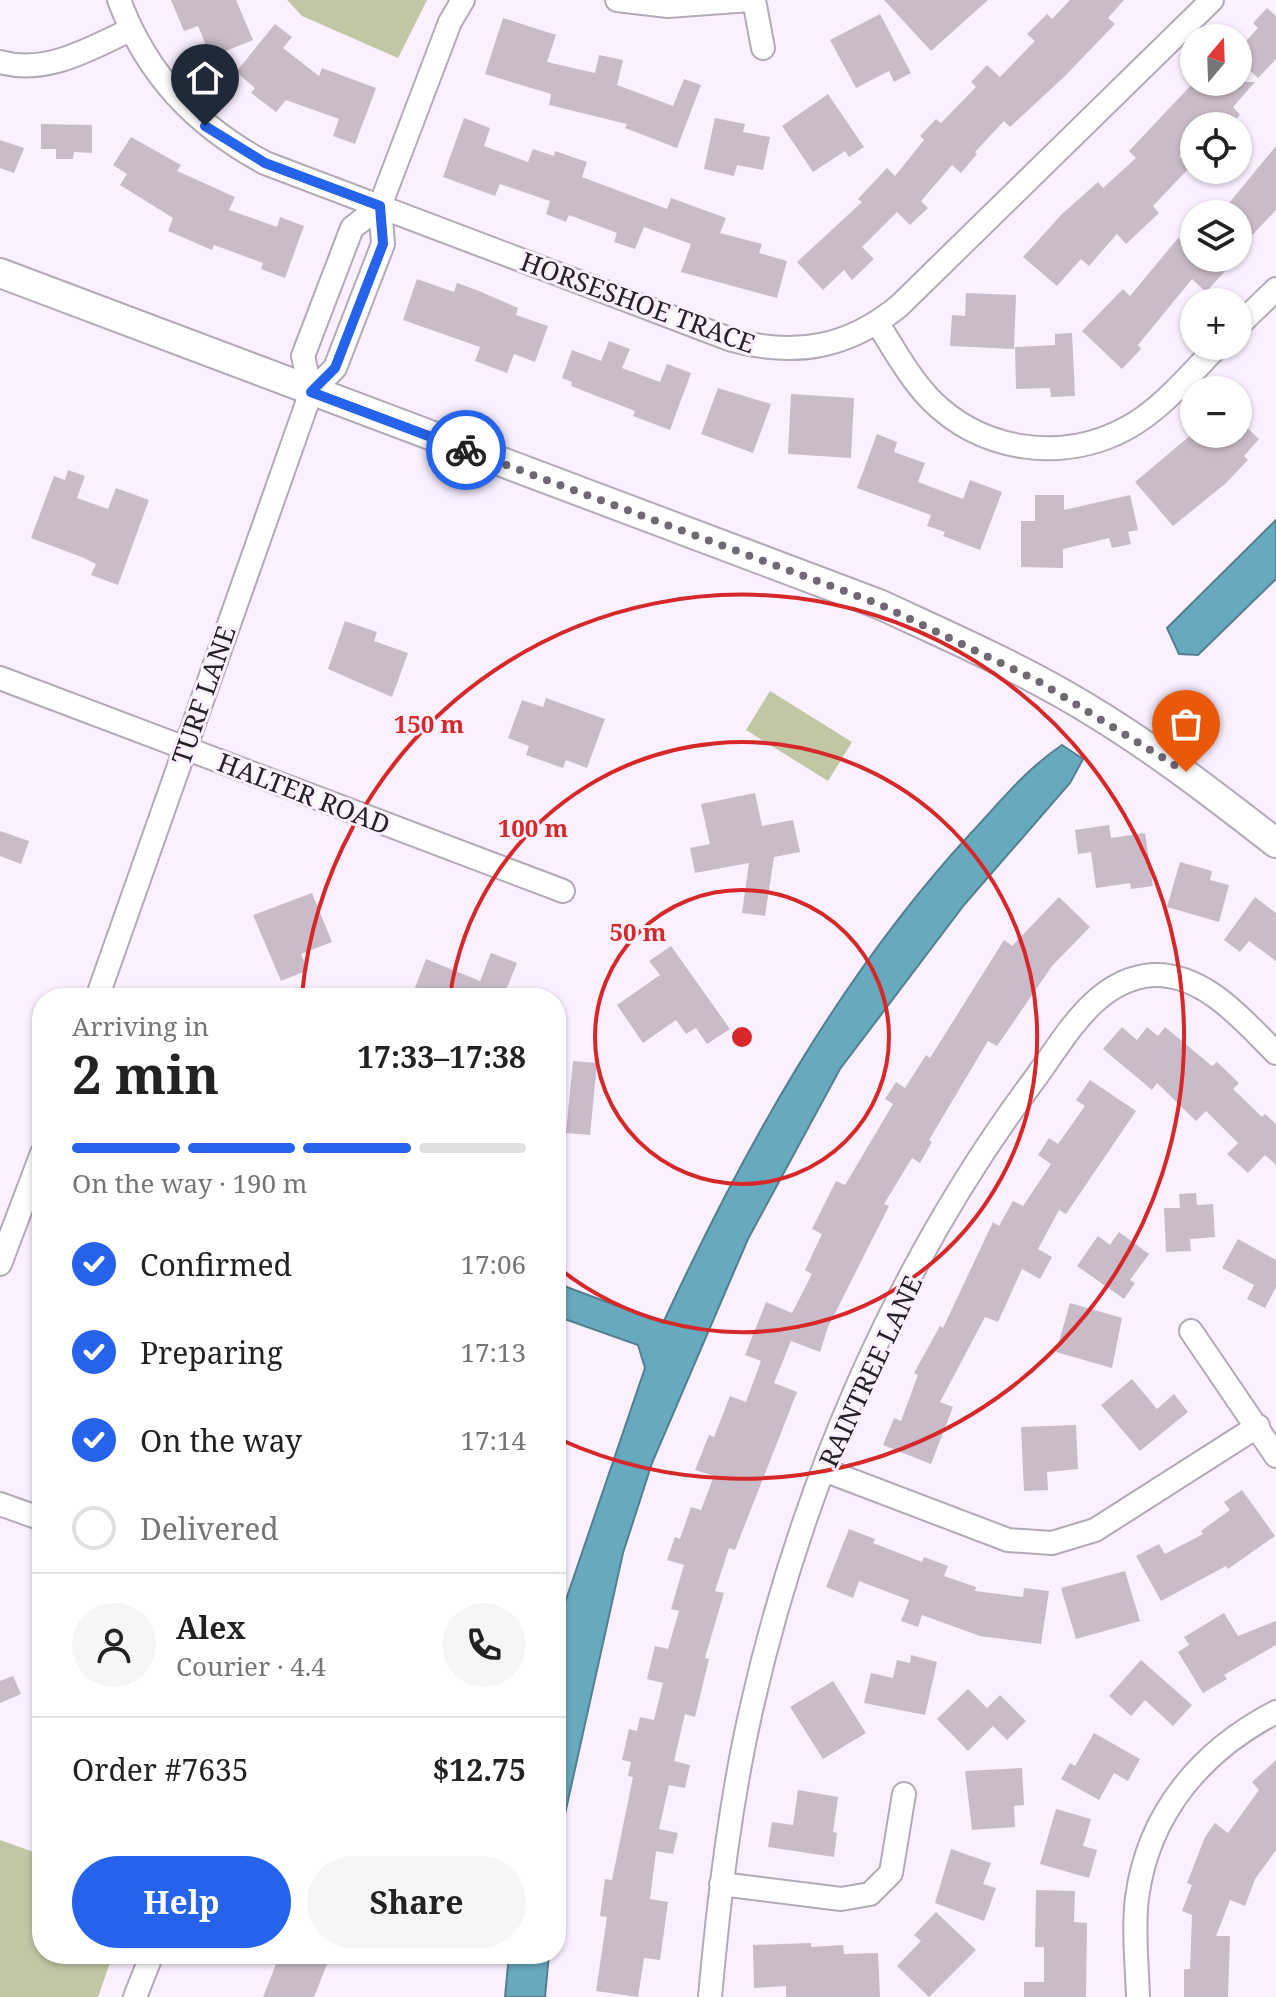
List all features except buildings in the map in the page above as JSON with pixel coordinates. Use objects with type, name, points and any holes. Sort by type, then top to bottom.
[{"type":"street","name":"HORSESHOE TRACE","points":[[119,0],[130,30],[168,89],[192,115],[234,146],[265,163],[758,347],[812,348],[852,337],[878,324],[1212,0]]},
{"type":"street","points":[[380,206],[450,22],[463,0]]},
{"type":"street","points":[[617,0],[668,6],[752,0],[763,48]]},
{"type":"street","points":[[0,62],[17,66],[58,62],[130,30]]},
{"type":"street","name":"TURF LANE","points":[[311,392],[303,356],[352,228],[380,206]]},
{"type":"street","name":"TURF LANE","points":[[100,988],[311,392],[335,368],[383,244],[380,206]]},
{"type":"street","points":[[0,273],[879,604],[995,658],[1082,705],[1186,772],[1276,843]]},
{"type":"street","points":[[1252,312],[1276,289]]},
{"type":"street","points":[[878,324],[929,398],[949,416],[997,441],[1024,447],[1078,446],[1129,427],[1151,411],[1204,360]]},
{"type":"street","name":"HALTER ROAD","points":[[0,678],[563,891]]},
{"type":"street","name":"RAINTREE LANE","points":[[710,1997],[721,1884],[752,1706],[786,1580],[824,1470],[865,1371],[948,1212],[1020,1099],[1098,998],[1138,977],[1183,979],[1216,997],[1276,1053]]},
{"type":"street","points":[[0,1264],[32,1179]]},
{"type":"street","points":[[1191,1331],[1276,1456]]},
{"type":"street","points":[[824,1470],[993,1535],[1022,1543],[1052,1543],[1095,1530],[1258,1426]]},
{"type":"street","points":[[0,1504],[32,1515]]},
{"type":"street","points":[[1138,1997],[1137,1898],[1154,1835],[1177,1793],[1198,1767],[1222,1745],[1276,1712]]},
{"type":"street","points":[[721,1884],[841,1899],[870,1894],[891,1873],[904,1794]]},
{"type":"street","points":[[135,1997],[148,1964]]},
{"type":"green space","points":[[287,0],[427,0],[398,58],[302,16]]},
{"type":"green space","points":[[770,691],[852,742],[828,781],[746,730]]},
{"type":"green space","points":[[0,1840],[32,1851],[32,1964],[110,1964],[98,1997],[0,1997]]},
{"type":"water","points":[[1276,520],[1276,579],[1198,655],[1179,654],[1167,628]]},
{"type":"water","points":[[1062,745],[1083,759],[1070,783],[964,905],[840,1069],[748,1239],[652,1463],[623,1553],[566,1810],[566,1600],[645,1368],[638,1345],[566,1320],[566,1287],[663,1323],[762,1128],[837,1004],[923,888],[1014,786]]},
{"type":"water","points":[[508,1964],[548,1964],[545,1997],[505,1997]]},
{"type":"way so far","points":[[466,450],[879,604],[995,658],[1082,705],[1186,772]]},
{"type":"route","points":[[205,126],[265,163],[380,206],[383,244],[335,368],[311,392],[466,450]]}]
